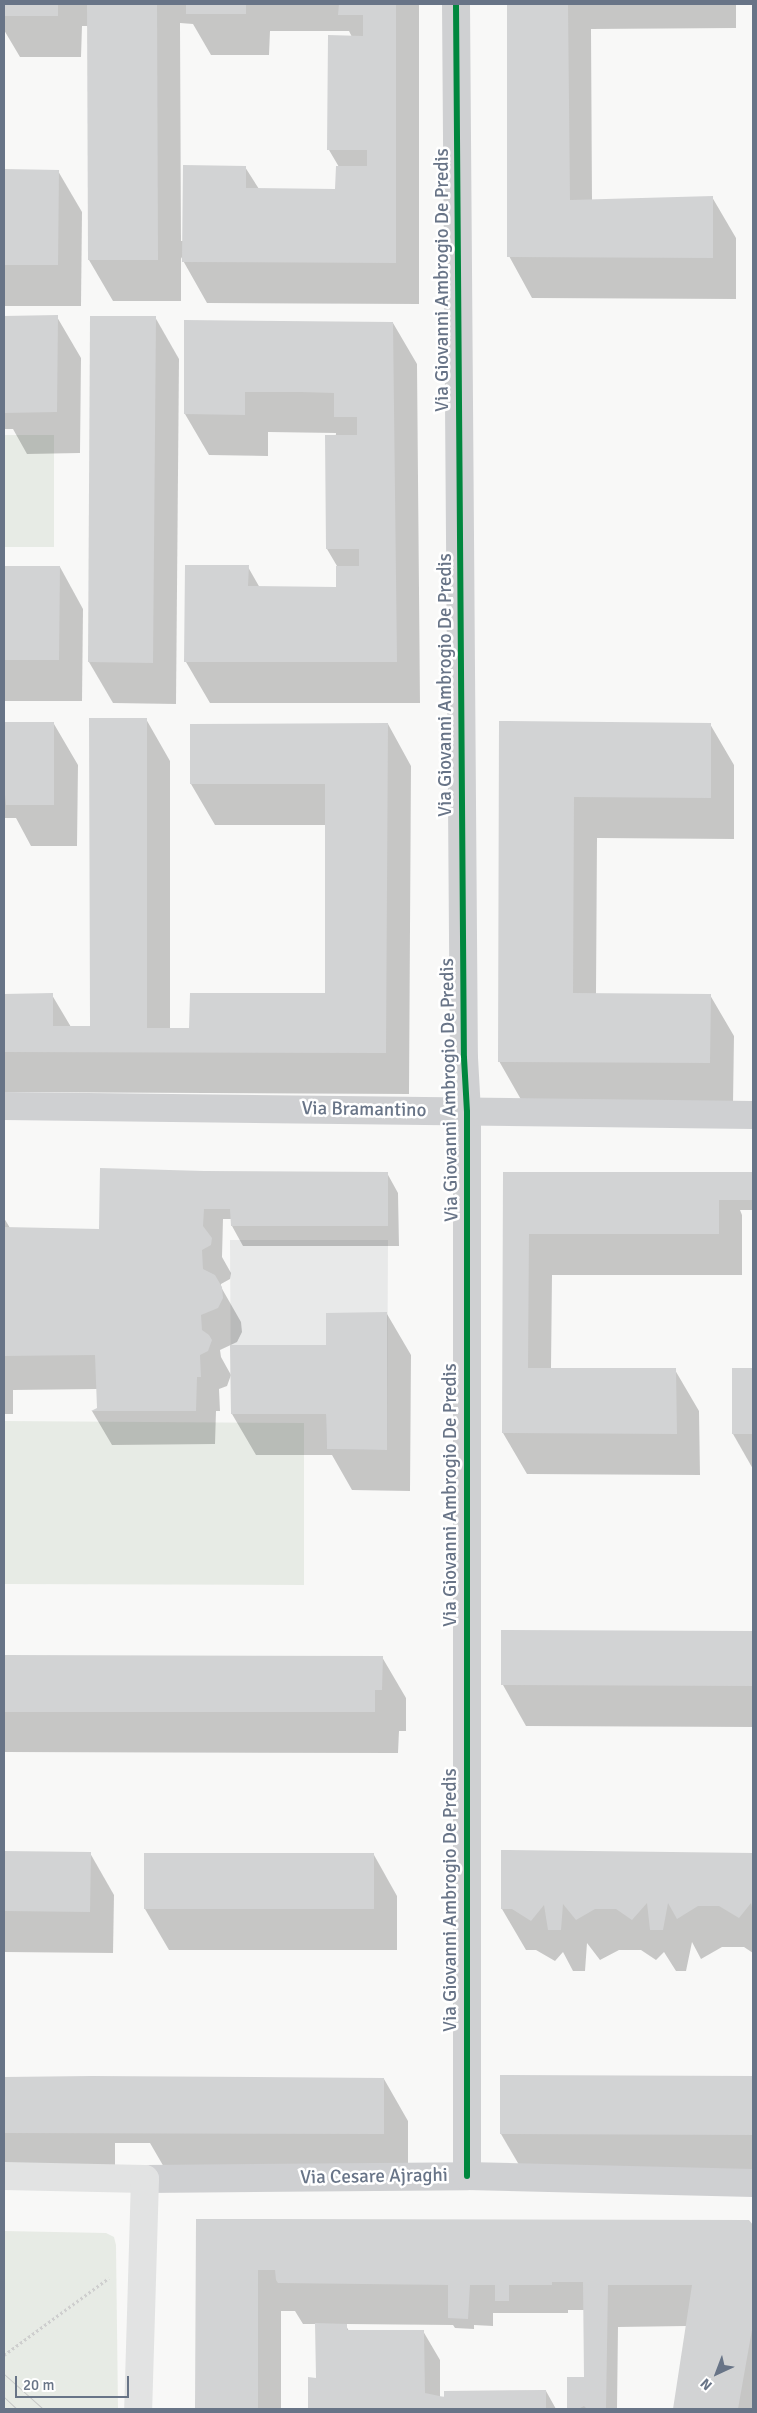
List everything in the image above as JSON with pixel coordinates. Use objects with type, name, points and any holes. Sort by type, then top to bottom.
[{"type":"main road","points":[[4,2176],[145,2179],[138,2409]]},
{"type":"street","name":"Via Giovanni Ambrogio De Predis","points":[[456,4],[464,1058],[467,1112],[467,2176]]},
{"type":"street","name":"Via Bramantino","points":[[4,1106],[753,1115]]},
{"type":"street","name":"Via Cesare Ajraghi","points":[[145,2179],[467,2176],[753,2182]]},
{"type":"path","points":[[4,2355],[115,2273]]},
{"type":"shaded area","points":[[4,435],[54,435],[54,547],[4,547]]},
{"type":"shaded area","points":[[230,1240],[388,1240],[387,1450],[327,1449],[326,1414],[231,1414]]},
{"type":"shaded area","points":[[4,1421],[304,1423],[304,1585],[4,1584]]},
{"type":"shaded area","points":[[4,2231],[106,2233],[114,2237],[116,2245],[118,2409],[4,2409]]},
{"type":"building","points":[[4,4],[58,4],[58,16],[4,16]]},
{"type":"building","points":[[87,4],[157,4],[158,260],[88,260]]},
{"type":"building","points":[[186,4],[246,4],[246,14],[186,14]]},
{"type":"building","points":[[339,4],[396,4],[396,263],[182,262],[183,165],[246,166],[246,188],[335,189],[336,166],[367,166],[367,150],[327,150],[328,35],[363,36],[363,15],[338,15]]},
{"type":"building","points":[[507,4],[568,4],[570,200],[713,196],[713,258],[507,257]]},
{"type":"building","points":[[4,169],[59,170],[58,265],[4,265]]},
{"type":"building","points":[[58,315],[57,412],[4,413],[4,316]]},
{"type":"building","points":[[90,316],[156,316],[153,663],[88,662]]},
{"type":"building","points":[[184,320],[393,322],[397,662],[184,662],[185,565],[249,565],[248,586],[336,587],[336,566],[359,566],[359,549],[326,549],[325,435],[357,435],[357,417],[334,417],[334,393],[301,392],[245,392],[245,415],[184,414]]},
{"type":"building","points":[[4,566],[60,566],[59,660],[4,660]]},
{"type":"building","points":[[89,718],[147,718],[147,1028],[189,1028],[190,993],[325,993],[325,784],[190,784],[190,724],[388,723],[386,1053],[4,1052],[4,994],[53,993],[53,1026],[90,1026]]},
{"type":"building","points":[[499,721],[711,723],[711,798],[574,797],[573,993],[711,994],[710,1063],[498,1062]]},
{"type":"building","points":[[4,722],[54,722],[54,805],[6,805],[4,785]]},
{"type":"building","points":[[100,1168],[204,1171],[388,1172],[388,1226],[231,1226],[230,1209],[204,1209],[203,1226],[212,1238],[211,1245],[202,1250],[203,1269],[215,1275],[222,1287],[223,1298],[218,1308],[201,1315],[202,1330],[212,1340],[208,1351],[200,1355],[201,1377],[197,1377],[196,1411],[91,1411],[97,1408],[95,1355],[4,1356],[4,1227],[99,1229]]},
{"type":"building","points":[[503,1172],[753,1172],[753,1200],[719,1200],[719,1234],[529,1234],[528,1368],[676,1368],[677,1434],[502,1433]]},
{"type":"building","points":[[387,1312],[387,1450],[327,1449],[326,1414],[231,1414],[230,1345],[326,1345],[326,1313]]},
{"type":"building","points":[[732,1368],[753,1368],[753,1434],[732,1434]]},
{"type":"building","points":[[501,1630],[753,1631],[753,1686],[501,1685]]},
{"type":"building","points":[[4,1655],[383,1656],[382,1690],[375,1690],[375,1712],[4,1712]]},
{"type":"building","points":[[501,1850],[753,1853],[753,1911],[751,1903],[739,1918],[719,1906],[698,1906],[677,1919],[668,1903],[663,1930],[650,1930],[647,1903],[632,1920],[616,1909],[595,1909],[576,1920],[563,1904],[561,1930],[548,1930],[544,1905],[531,1921],[512,1909],[501,1909]]},
{"type":"building","points":[[4,1851],[91,1852],[90,1912],[4,1911]]},
{"type":"building","points":[[144,1853],[374,1853],[374,1909],[144,1909]]},
{"type":"building","points":[[500,2075],[753,2076],[753,2135],[500,2134]]},
{"type":"building","points":[[4,2077],[384,2078],[384,2134],[4,2133]]},
{"type":"building","points":[[196,2219],[749,2220],[753,2225],[753,2324],[738,2409],[673,2409],[692,2285],[608,2285],[606,2409],[587,2409],[584,2406],[578,2409],[567,2409],[567,2377],[584,2377],[583,2282],[552,2282],[552,2285],[509,2285],[509,2301],[495,2301],[495,2285],[470,2285],[468,2319],[448,2318],[448,2285],[278,2283],[275,2270],[258,2270],[258,2409],[195,2409]]},
{"type":"building","points":[[315,2323],[347,2324],[347,2330],[424,2330],[425,2393],[444,2397],[444,2391],[546,2390],[546,2409],[308,2409],[308,2377],[316,2378]]},
{"type":"tram line","points":[[4,2374],[43,2409]]},
{"type":"tram line","points":[[4,2397],[17,2409]]},
{"type":"cycle path","points":[[456,4],[464,1058],[467,1112],[467,2176]]}]
